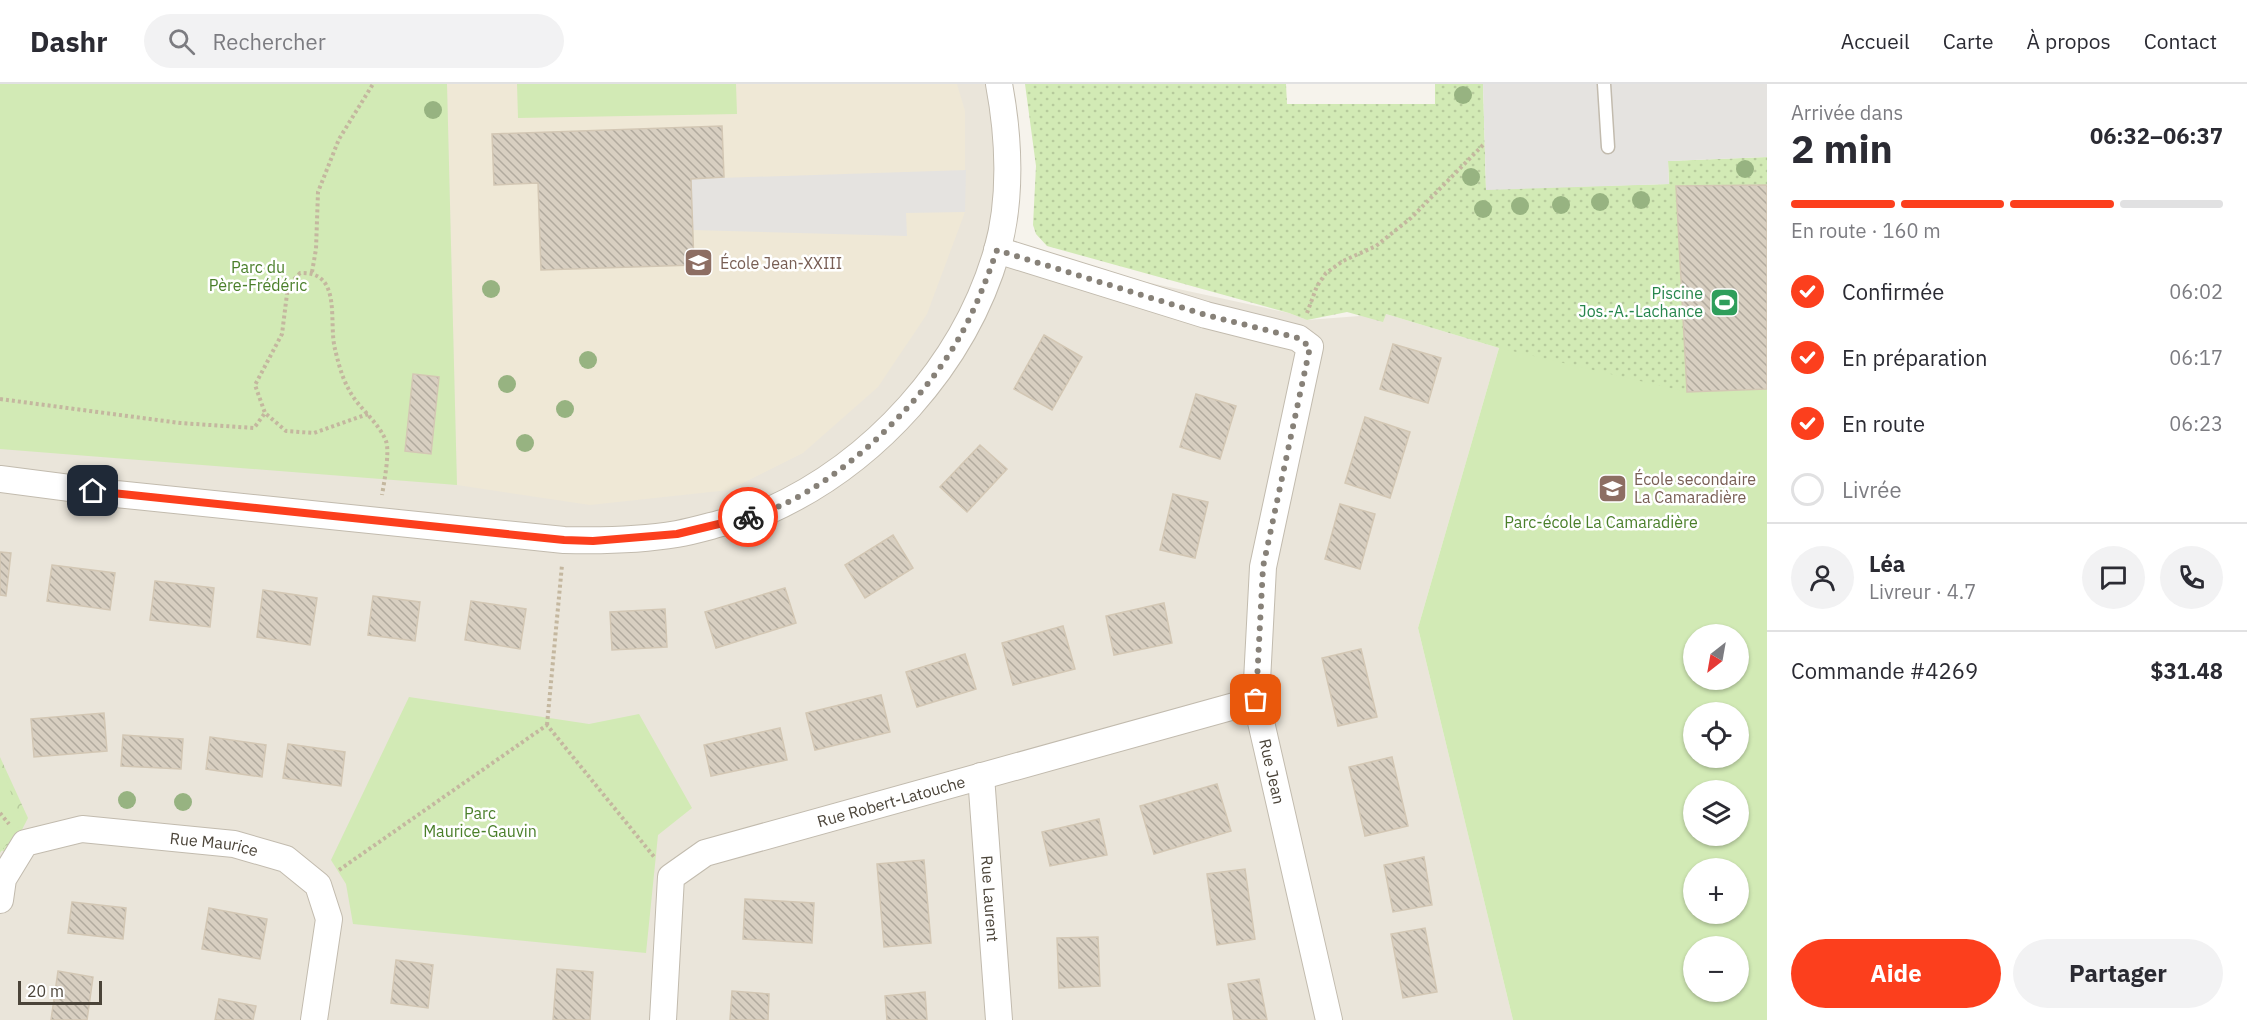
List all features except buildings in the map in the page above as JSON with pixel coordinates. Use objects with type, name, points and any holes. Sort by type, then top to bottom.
[{"type":"street","points":[[0,479],[116,494],[564,540],[593,541],[677,534],[764,513],[824,482],[905,412],[933,377],[958,340],[977,305],[997,250],[1005,204],[1004,108],[999,84]]},
{"type":"street","points":[[997,250],[1206,315],[1298,338]]},
{"type":"street","name":"Rue Jean","points":[[1298,338],[1310,347],[1263,567],[1256,700],[1329,1020]]},
{"type":"street","name":"Rue Robert-Latouche","points":[[671,877],[705,853],[1256,700]]},
{"type":"street","name":"Rue Laurent","points":[[981,776],[999,1020]]},
{"type":"street","name":"Rue Maurice","points":[[0,900],[3,879],[25,843],[82,829],[234,844],[286,859],[318,885]]},
{"type":"street","points":[[663,1020],[671,877]]},
{"type":"street","points":[[314,1020],[329,918],[318,885]]},
{"type":"lane","points":[[1604,84],[1608,147]]},
{"type":"path","points":[[312,272],[316,249],[318,192],[339,139],[374,84]]},
{"type":"path","points":[[1298,338],[1317,286],[1326,273],[1343,261],[1376,246],[1411,218],[1485,142]]},
{"type":"path","points":[[368,414],[314,433],[286,431],[265,413],[255,385],[282,334],[288,286],[300,273],[312,272],[325,281],[331,301],[334,347],[348,390],[368,414],[386,442],[379,520]]},
{"type":"path","points":[[0,399],[180,423],[254,428],[265,413]]},
{"type":"path","points":[[564,540],[547,725],[671,877]]},
{"type":"path","points":[[318,885],[547,725]]},
{"type":"shaded area","points":[[0,84],[999,84],[998,250],[1289,313],[1307,320],[1386,314],[1499,348],[1418,628],[1513,1020],[0,1020]]},
{"type":"shaded area","name":"École Jean-XXIII","points":[[447,84],[957,84],[965,111],[965,212],[927,314],[878,387],[803,453],[729,490],[590,505],[457,485]]},
{"type":"shaded area","points":[[1483,84],[1767,84],[1767,157],[1668,161],[1669,184],[1486,190]]},
{"type":"shaded area","points":[[966,170],[965,212],[906,213],[907,236],[693,230],[691,179]]},
{"type":"green space","name":"Parc du Père-Frédéric","points":[[0,84],[447,84],[457,485],[0,449]]},
{"type":"green space","points":[[517,84],[736,84],[737,114],[518,118]]},
{"type":"green space","points":[[1025,84],[1286,84],[1287,104],[1435,104],[1435,84],[1483,84],[1486,189],[1669,184],[1668,161],[1767,157],[1767,185],[1676,187],[1687,392],[1767,389],[1767,942],[1749,941],[1749,936],[1683,936],[1683,940],[1662,939],[1549,394],[1499,348],[1386,314],[1383,322],[1347,312],[1307,320],[1289,313],[1047,246],[1036,234],[1033,225],[1036,166]]},
{"type":"green space","name":"Parc-école La Camaradière","points":[[1499,348],[1687,392],[1767,389],[1767,1020],[1513,1020],[1418,628]]},
{"type":"green space","name":"Parc Maurice-Gauvin","points":[[409,697],[589,724],[639,714],[692,808],[658,835],[646,953],[353,924],[346,884],[331,860]]},
{"type":"green space","points":[[0,757],[28,818],[9,855],[0,849]]},
{"type":"green space","points":[[0,764],[22,822],[0,853]]},
{"type":"way so far","points":[[748,517],[764,513],[824,482],[905,412],[933,377],[958,340],[977,305],[997,250],[1206,315],[1298,338],[1310,347],[1263,567],[1256,700]]},
{"type":"place","name":"École Jean-XXIII","points":[[699,263]]},
{"type":"place","name":"Piscine Jos.-A.-Lachance","points":[[1724,302]]},
{"type":"place","name":"École secondaire La Camaradière","points":[[1613,488]]},
{"type":"route","points":[[93,491],[564,540],[593,541],[677,534],[748,517]]}]
